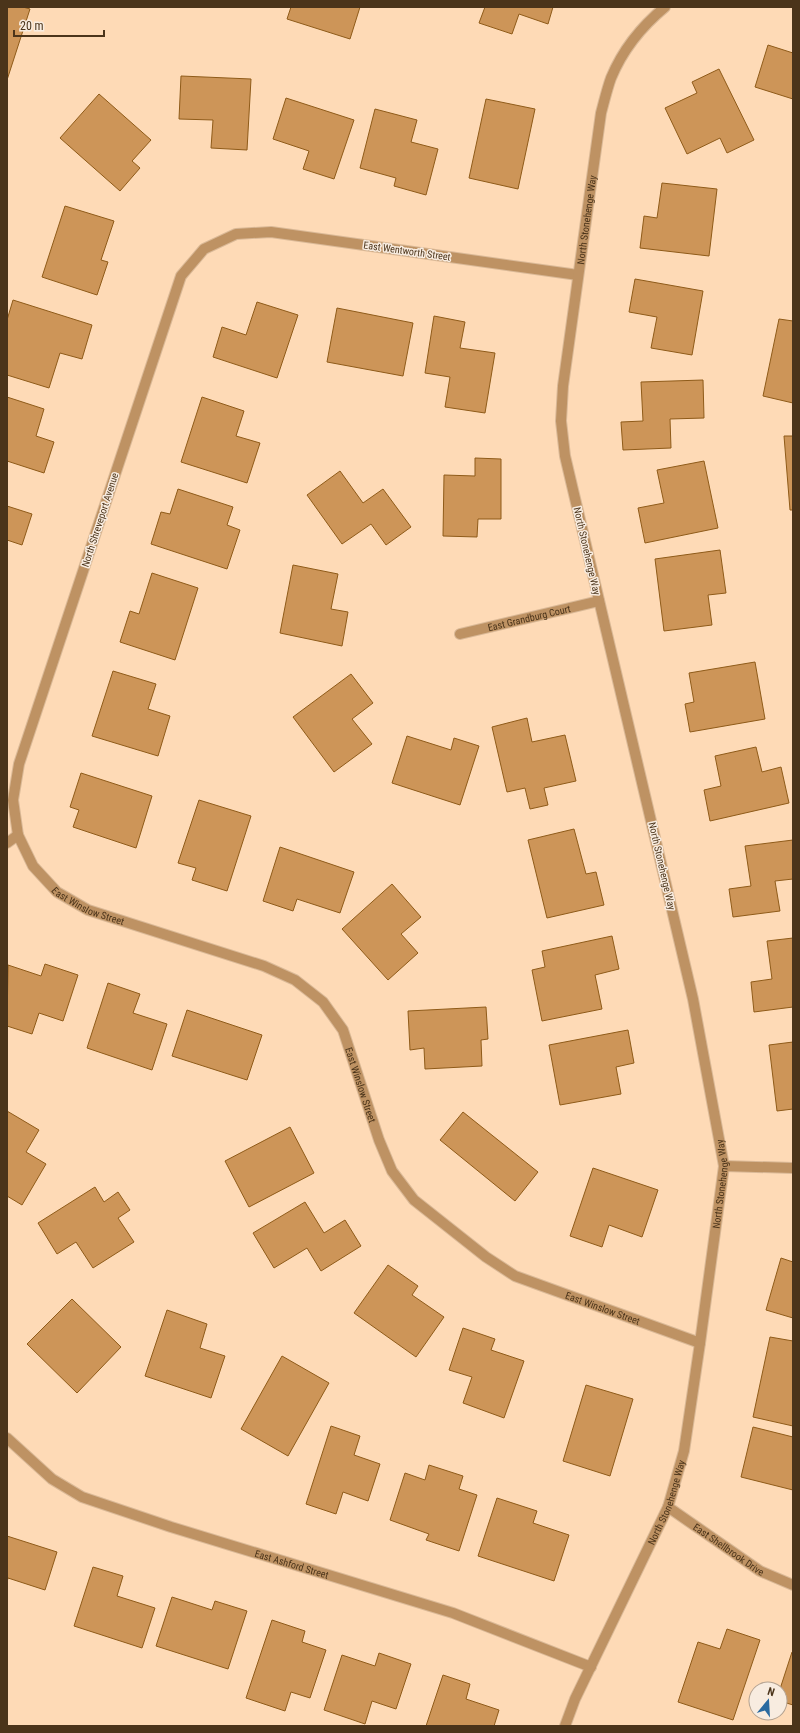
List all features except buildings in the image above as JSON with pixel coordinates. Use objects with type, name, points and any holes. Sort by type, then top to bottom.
[{"type":"street","name":"North Stonehenge Way","points":[[565,1726],[575,1699],[668,1507],[684,1451],[724,1166],[693,999],[565,456],[561,421],[563,386],[601,113],[611,78],[627,48],[648,21],[665,7]]},
{"type":"street","name":"East Wentworth Street","points":[[236,234],[271,232],[578,274]]},
{"type":"street","name":"North Shreveport Avenue","points":[[18,835],[13,800],[19,764],[181,276],[204,249],[236,234]]},
{"type":"street","name":"East Grandburg Court","points":[[460,634],[599,601]]},
{"type":"street","points":[[7,843],[18,835]]},
{"type":"street","name":"East Winslow Street","points":[[18,835],[33,866],[57,892],[88,910],[264,966],[295,980],[323,1002],[343,1030],[379,1140],[392,1172],[414,1200],[486,1257],[515,1276],[700,1343]]},
{"type":"street","points":[[724,1166],[793,1168]]},
{"type":"street","name":"East Ashford Street","points":[[7,1438],[52,1479],[82,1497],[171,1527],[453,1613],[591,1667]]},
{"type":"street","name":"East Shellbrook Drive","points":[[668,1507],[760,1571],[793,1585]]}]
